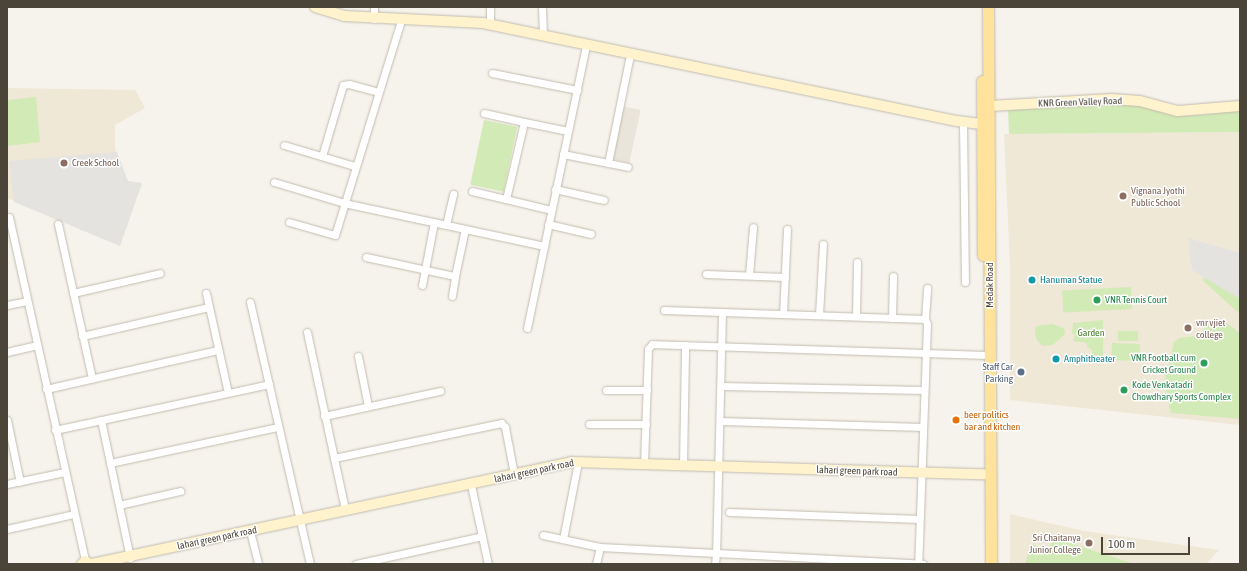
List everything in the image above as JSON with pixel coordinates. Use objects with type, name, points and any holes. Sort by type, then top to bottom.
[{"type":"main road","name":"Medak Road","points":[[981,7],[985,564]]},
{"type":"main road","name":"Medak Road","points":[[988,7],[990,106],[991,564]]},
{"type":"street","points":[[315,7],[344,16],[490,25],[630,55],[963,122],[981,124]]},
{"type":"street","points":[[374,7],[374,19]]},
{"type":"street","points":[[490,7],[490,25]]},
{"type":"street","points":[[542,7],[543,36]]},
{"type":"street","points":[[289,222],[335,235],[354,166],[401,20]]},
{"type":"street","points":[[527,328],[586,45]]},
{"type":"street","points":[[608,163],[630,55]]},
{"type":"street","points":[[492,73],[576,90]]},
{"type":"street","points":[[322,156],[343,85],[349,84],[378,92]]},
{"type":"street","name":"KNR Green Valley Road","points":[[990,106],[1097,99],[1140,101],[1178,111],[1240,106]]},
{"type":"street","points":[[484,113],[568,131]]},
{"type":"street","points":[[506,199],[524,122]]},
{"type":"street","points":[[963,122],[965,282]]},
{"type":"street","points":[[284,144],[354,166]]},
{"type":"street","points":[[563,154],[628,167]]},
{"type":"street","points":[[274,182],[344,203],[544,246]]},
{"type":"street","points":[[555,189],[604,200]]},
{"type":"street","points":[[472,191],[551,210]]},
{"type":"street","points":[[446,225],[452,194]]},
{"type":"street","points":[[9,217],[55,430],[87,563]]},
{"type":"street","points":[[422,285],[434,222]]},
{"type":"street","points":[[58,224],[92,378]]},
{"type":"street","points":[[548,224],[591,234]]},
{"type":"street","points":[[749,275],[753,227]]},
{"type":"street","points":[[452,296],[465,229]]},
{"type":"street","points":[[783,314],[787,229]]},
{"type":"street","points":[[819,315],[823,244]]},
{"type":"street","points":[[366,257],[456,276]]},
{"type":"street","points":[[856,316],[857,262]]},
{"type":"street","points":[[73,293],[160,273]]},
{"type":"street","points":[[706,274],[785,277]]},
{"type":"street","points":[[892,318],[894,276]]},
{"type":"street","points":[[918,564],[927,288]]},
{"type":"street","points":[[206,293],[228,393]]},
{"type":"street","points":[[7,305],[28,301]]},
{"type":"street","points":[[250,302],[310,564]]},
{"type":"street","points":[[82,336],[209,307]]},
{"type":"street","points":[[664,310],[925,319]]},
{"type":"street","points":[[715,564],[719,466],[722,312]]},
{"type":"street","points":[[307,332],[345,510]]},
{"type":"street","points":[[7,352],[37,345]]},
{"type":"street","points":[[644,464],[649,346],[685,345],[984,355]]},
{"type":"street","points":[[683,464],[685,345]]},
{"type":"street","points":[[46,388],[218,350]]},
{"type":"street","points":[[358,356],[368,406]]},
{"type":"street","points":[[55,430],[269,384]]},
{"type":"street","points":[[721,386],[924,390]]},
{"type":"street","points":[[606,390],[647,390]]},
{"type":"street","points":[[324,416],[440,391]]},
{"type":"street","points":[[7,420],[9,440],[20,482]]},
{"type":"street","points":[[101,420],[130,558]]},
{"type":"street","points":[[720,421],[923,426]]},
{"type":"street","points":[[334,458],[501,423],[504,427],[514,474]]},
{"type":"street","points":[[589,424],[646,424]]},
{"type":"street","points":[[110,463],[278,427]]},
{"type":"street","points":[[563,539],[578,462]]},
{"type":"street","name":"lahari green park road","points":[[87,563],[130,558],[345,510],[578,462],[984,474]]},
{"type":"street","points":[[7,484],[65,472]]},
{"type":"street","points":[[471,485],[488,564]]},
{"type":"street","points":[[118,505],[180,491]]},
{"type":"street","points":[[729,512],[919,519]]},
{"type":"street","points":[[7,529],[74,514]]},
{"type":"street","points":[[250,531],[258,564]]},
{"type":"street","points":[[543,535],[600,547],[923,564]]},
{"type":"street","points":[[356,564],[482,536]]},
{"type":"street","points":[[596,564],[600,547]]},
{"type":"shaded area","name":"Creek School","points":[[7,88],[135,90],[145,108],[115,125],[115,148],[124,173],[128,181],[142,183],[120,246],[7,198]]},
{"type":"shaded area","points":[[622,106],[641,110],[629,163],[611,159]]},
{"type":"shaded area","points":[[1240,132],[1240,425],[1010,400],[1010,266],[1004,134]]},
{"type":"shaded area","points":[[117,152],[128,181],[142,183],[120,246],[14,202],[9,161]]},
{"type":"shaded area","points":[[1188,238],[1240,253],[1240,299],[1192,270]]},
{"type":"shaded area","name":"Sri Chaitanya Junior College","points":[[1010,514],[1084,531],[1219,550],[1206,564],[1010,564]]},
{"type":"green space","points":[[36,97],[40,142],[7,146],[7,100]]},
{"type":"green space","points":[[1102,102],[1136,105],[1177,116],[1204,115],[1240,110],[1240,132],[1009,134],[1008,110]]},
{"type":"green space","points":[[484,120],[517,127],[504,192],[470,185]]},
{"type":"green space","points":[[1210,273],[1240,298],[1240,314],[1202,280]]},
{"type":"green space","name":"VNR Tennis Court","points":[[1131,287],[1132,309],[1063,313],[1062,291]]},
{"type":"green space","name":"VNR Football cum Cricket Ground","points":[[1215,318],[1224,321],[1240,333],[1240,419],[1171,413],[1164,384],[1174,342],[1179,338],[1197,336]]},
{"type":"green space","name":"Garden","points":[[1103,320],[1103,364],[1093,360],[1092,350],[1087,347],[1087,343],[1073,341],[1075,334],[1072,334],[1073,323]]},
{"type":"green space","points":[[1052,324],[1064,328],[1065,334],[1053,345],[1042,346],[1036,339],[1036,326]]},
{"type":"green space","points":[[1118,331],[1138,331],[1138,341],[1118,341]]},
{"type":"green space","points":[[1112,343],[1140,344],[1139,361],[1111,360]]},
{"type":"green space","points":[[1052,537],[1131,563],[1025,564],[1031,544],[1049,550]]},
{"type":"place","name":"Creek School","points":[[64,163]]},
{"type":"place","name":"Vignana Jyothi Public School","points":[[1123,196]]},
{"type":"place","name":"Hanuman Statue","points":[[1032,280]]},
{"type":"place","name":"VNR Tennis Court","points":[[1097,300]]},
{"type":"place","name":"vnr vjiet college","points":[[1188,328]]},
{"type":"place","name":"Amphitheater","points":[[1056,359]]},
{"type":"place","name":"VNR Football cum Cricket Ground","points":[[1204,363]]},
{"type":"place","name":"Staff Car Parking","points":[[1021,372]]},
{"type":"place","name":"Kode Venkatadri Chowdhary Sports Complex","points":[[1124,390]]},
{"type":"place","name":"beer politics bar and kitchen","points":[[956,420]]},
{"type":"place","name":"Sri Chaitanya Junior College","points":[[1089,543]]}]
